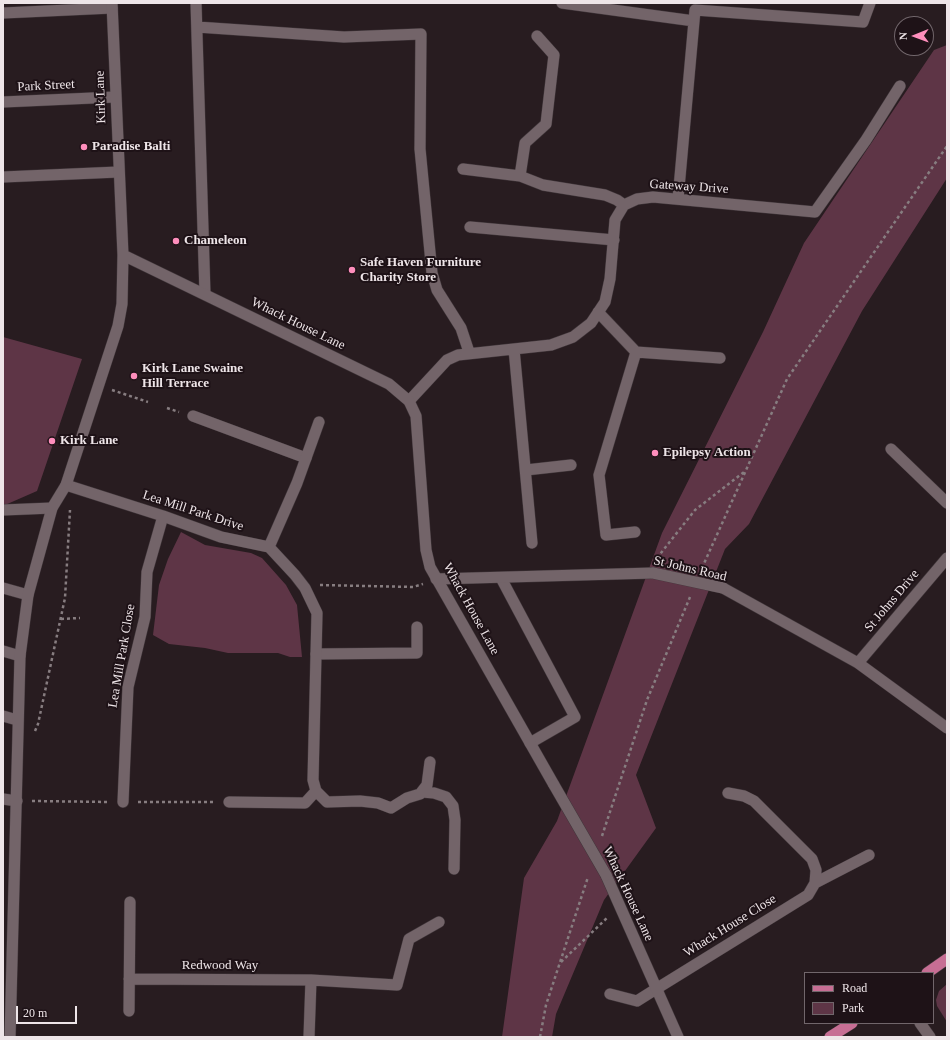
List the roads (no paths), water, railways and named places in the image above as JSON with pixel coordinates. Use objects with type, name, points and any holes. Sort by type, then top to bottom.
[{"type":"main road","points":[[928,972],[947,959]]},
{"type":"main road","points":[[830,1037],[850,1024]]},
{"type":"street","points":[[196,3],[205,294]]},
{"type":"street","points":[[562,3],[694,21]]},
{"type":"street","points":[[678,198],[695,10],[863,22],[870,3]]},
{"type":"street","points":[[3,13],[112,6]]},
{"type":"street","name":"Kirk Lane","points":[[10,1037],[17,801],[17,720],[20,656],[28,595],[52,508],[66,485],[118,326],[122,304],[123,255],[118,172],[112,6]]},
{"type":"street","points":[[197,27],[344,37],[421,34],[420,149],[432,273],[437,290],[462,328],[469,352]]},
{"type":"street","points":[[520,176],[525,142],[546,124],[554,55],[537,36]]},
{"type":"street","name":"Gateway Drive","points":[[624,205],[637,199],[653,197],[678,198],[815,212],[866,140],[900,86]]},
{"type":"street","name":"Park Street","points":[[3,102],[115,97]]},
{"type":"street","points":[[409,401],[447,360],[469,352],[550,345],[573,337],[591,323],[605,302],[609,284],[615,220],[624,205],[605,195],[543,185],[520,176],[463,168]]},
{"type":"street","points":[[3,177],[118,172]]},
{"type":"street","points":[[470,227],[614,240]]},
{"type":"street","name":"Whack House Lane","points":[[123,255],[389,384],[409,401],[416,416],[426,550],[430,567],[606,875],[678,1037]]},
{"type":"street","points":[[598,312],[636,352],[720,358]]},
{"type":"street","points":[[514,349],[532,543]]},
{"type":"street","points":[[635,532],[606,535],[599,475],[636,352]]},
{"type":"street","points":[[193,416],[306,458]]},
{"type":"street","points":[[319,422],[306,458],[269,547],[305,588],[317,613],[313,780],[316,791],[327,802],[360,801],[378,803],[391,808],[422,792],[427,785],[430,762]]},
{"type":"street","points":[[891,449],[947,503]]},
{"type":"street","points":[[526,470],[571,465]]},
{"type":"street","name":"Lea Mill Park Drive","points":[[66,485],[163,516],[221,537],[269,547]]},
{"type":"street","points":[[3,510],[52,508]]},
{"type":"street","name":"Lea Mill Park Close","points":[[123,802],[128,687],[145,617],[147,572],[163,516]]},
{"type":"street","name":"St Johns Drive","points":[[858,662],[947,558]]},
{"type":"street","name":"St Johns Road","points":[[436,579],[648,573],[723,588],[858,662],[947,728]]},
{"type":"street","points":[[500,578],[575,717],[530,743]]},
{"type":"street","points":[[3,588],[28,595]]},
{"type":"street","points":[[316,654],[417,652],[417,627]]},
{"type":"street","points":[[3,651],[20,656]]},
{"type":"street","points":[[3,716],[17,720]]},
{"type":"street","points":[[229,802],[305,803],[316,791]]},
{"type":"street","points":[[422,792],[434,792],[446,797],[453,806],[456,820],[454,868]]},
{"type":"street","points":[[728,793],[744,796],[754,801],[812,859],[816,870],[815,883]]},
{"type":"street","points":[[3,800],[17,801]]},
{"type":"street","name":"Whack House Close","points":[[610,994],[637,1000],[808,895],[815,883],[869,855]]},
{"type":"street","points":[[129,1011],[130,902]]},
{"type":"street","name":"Redwood Way","points":[[129,979],[311,980],[397,985],[409,939],[439,922]]},
{"type":"street","points":[[309,1037],[311,980]]},
{"type":"street","points":[[921,1024],[930,1037]]},
{"type":"place","name":"Paradise Balti","points":[[84,147]]},
{"type":"place","name":"Chameleon","points":[[176,241]]},
{"type":"place","name":"Safe Haven Furniture Charity Store","points":[[352,270]]},
{"type":"place","name":"Kirk Lane Swaine Hill Terrace","points":[[134,376]]},
{"type":"place","name":"Kirk Lane","points":[[52,441]]},
{"type":"place","name":"Epilepsy Action","points":[[655,453]]}]
